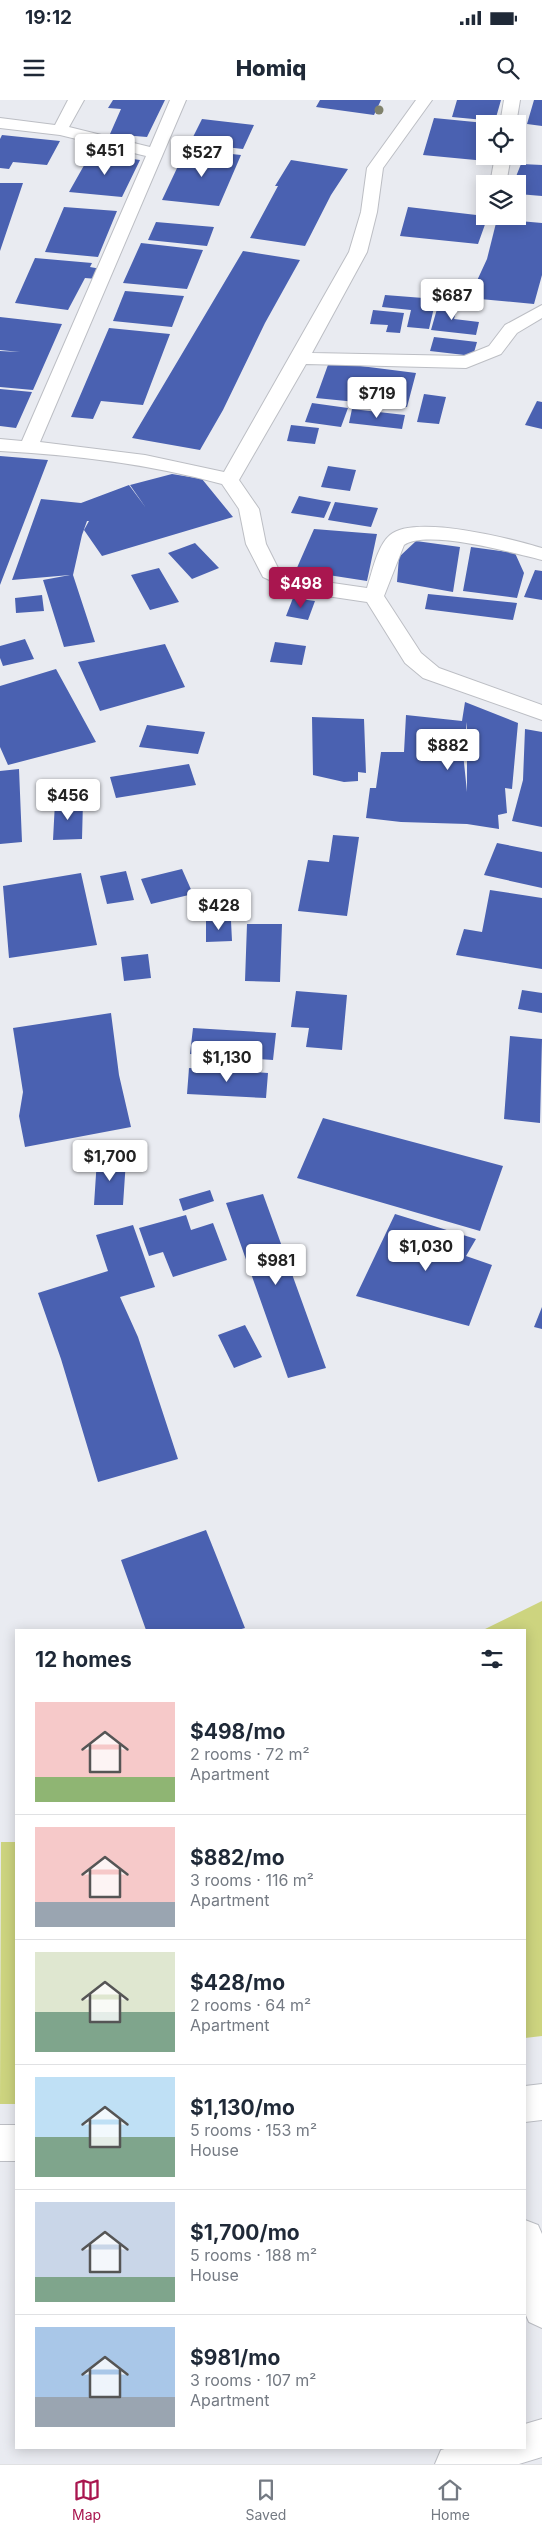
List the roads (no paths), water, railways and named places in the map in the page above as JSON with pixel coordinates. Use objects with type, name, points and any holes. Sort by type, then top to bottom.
[{"type":"street","points":[[60,130],[76,100]]},
{"type":"street","points":[[30,446],[178,100]]},
{"type":"street","points":[[229,480],[300,358],[358,252],[369,212],[375,168],[424,100]]},
{"type":"street","points":[[510,115],[512,100]]},
{"type":"street","points":[[0,123],[60,130],[155,153]]},
{"type":"street","points":[[300,358],[466,362],[495,350],[511,329],[542,310]]},
{"type":"street","points":[[0,445],[30,446],[182,466],[229,480],[249,509],[256,544],[270,572],[293,584],[374,596],[413,658],[431,673],[542,713]]},
{"type":"street","points":[[374,596],[398,540],[407,533],[422,532],[512,545],[542,554]]},
{"type":"street","points":[[526,2104],[542,2102]]},
{"type":"street","points":[[0,2143],[15,2143]]},
{"type":"street","points":[[526,2242],[542,2309]]},
{"type":"street","points":[[526,2444],[542,2438]]},
{"type":"street","points":[[455,2464],[508,2449]]}]
